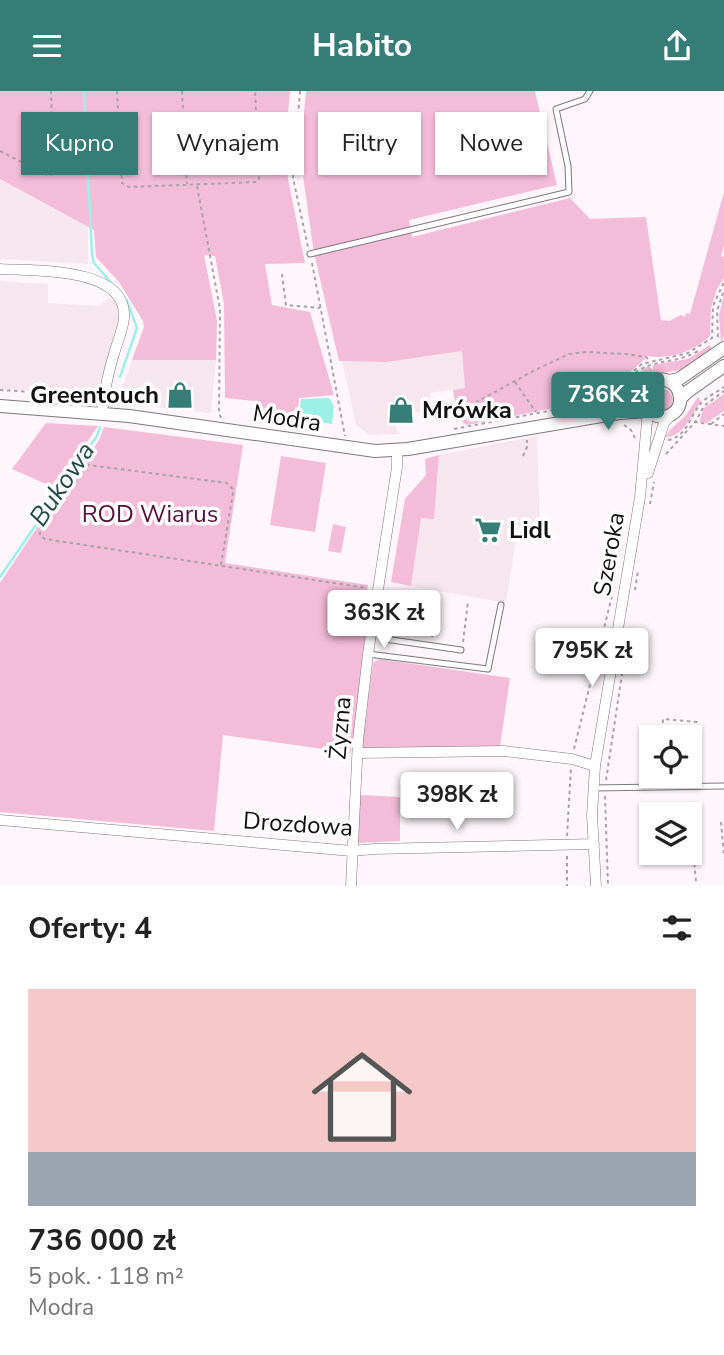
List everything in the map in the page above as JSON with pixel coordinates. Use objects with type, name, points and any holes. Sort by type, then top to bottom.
[{"type":"street","points":[[0,269],[58,272],[89,277],[108,286],[118,299],[124,312],[124,320],[101,408]]},
{"type":"street","points":[[720,343],[679,379],[655,381],[646,387],[643,400],[648,411],[658,417],[671,415],[677,409],[684,393],[724,366]]},
{"type":"street","points":[[669,381],[678,389],[680,399]]},
{"type":"street","name":"Modra","points":[[466,438],[527,421],[614,404],[635,396],[646,387]]},
{"type":"street","name":"Modra","points":[[0,406],[101,408],[397,450],[619,413],[648,411]]},
{"type":"street","name":"Szeroka","points":[[596,886],[593,788],[595,766],[640,493],[648,411]]},
{"type":"street","name":"Szeroka","points":[[640,493],[664,423],[671,415]]},
{"type":"street","name":"Żyzna","points":[[351,886],[358,753],[368,654],[397,467],[397,450]]},
{"type":"street","points":[[358,753],[504,751],[572,759],[595,766]]},
{"type":"street","name":"Drozdowa","points":[[0,820],[352,851],[594,844]]},
{"type":"lane","points":[[310,254],[569,192],[568,166],[556,109],[584,99],[590,91]]},
{"type":"lane","points":[[368,654],[488,669],[501,605]]},
{"type":"lane","points":[[385,639],[461,650]]},
{"type":"lane","points":[[399,658],[403,642]]},
{"type":"lane","points":[[593,788],[724,786]]},
{"type":"path","points":[[0,151],[47,175],[54,174],[51,91]]},
{"type":"path","points":[[117,91],[122,183],[129,187],[253,183],[260,179],[255,91]]},
{"type":"path","points":[[182,91],[187,185]]},
{"type":"path","points":[[300,91],[293,178],[321,308],[345,441]]},
{"type":"path","points":[[196,185],[220,309],[219,414],[222,420],[212,419]]},
{"type":"path","points":[[282,274],[286,306],[321,308]]},
{"type":"path","points":[[602,396],[621,384],[636,367],[649,361],[688,353],[712,337],[713,306],[724,282]]},
{"type":"path","points":[[621,394],[626,383],[644,366],[689,356],[720,343],[717,314],[724,290]]},
{"type":"path","points":[[451,416],[569,354],[626,354],[646,357],[649,361]]},
{"type":"path","points":[[514,381],[537,413]]},
{"type":"path","points":[[665,439],[677,437],[704,403],[724,387]]},
{"type":"path","points":[[0,390],[88,395],[101,408]]},
{"type":"path","points":[[663,457],[694,422],[704,403],[724,391]]},
{"type":"path","points":[[700,397],[704,403]]},
{"type":"path","points":[[451,430],[575,406]]},
{"type":"path","points":[[710,425],[724,414]]},
{"type":"path","points":[[694,422],[724,426]]},
{"type":"path","points":[[630,423],[636,430]]},
{"type":"path","points":[[523,456],[527,447],[527,436]]},
{"type":"path","points":[[221,565],[233,493],[228,483],[88,465],[40,531],[40,536],[45,539],[367,588]]},
{"type":"path","points":[[649,507],[655,479]]},
{"type":"path","points":[[635,594],[639,571]]},
{"type":"path","points":[[567,886],[566,844],[572,759],[615,583]]},
{"type":"path","points":[[403,642],[411,591]]},
{"type":"path","points":[[431,646],[438,597]]},
{"type":"path","points":[[461,650],[468,601]]},
{"type":"path","points":[[608,886],[605,788],[625,651]]},
{"type":"path","points":[[663,725],[663,719],[697,722],[697,725]]},
{"type":"path","points":[[671,725],[672,720]]},
{"type":"path","points":[[678,720],[678,725]]},
{"type":"path","points":[[721,822],[724,857]]},
{"type":"path","points":[[694,865],[696,881]]},
{"type":"shaded area","points":[[0,179],[88,227],[88,264],[0,259]]},
{"type":"shaded area","points":[[0,281],[48,284],[48,303],[99,306],[110,297],[122,309],[97,394],[0,389]]},
{"type":"shaded area","points":[[462,351],[465,388],[430,393],[432,410],[389,417],[400,434],[369,435],[356,425],[342,361],[387,362]]},
{"type":"shaded area","points":[[132,360],[216,360],[211,413],[117,403]]},
{"type":"shaded area","points":[[537,436],[540,527],[518,526],[506,603],[411,586],[421,517],[434,518],[439,455]]},
{"type":"green space","points":[[0,91],[290,91],[288,112],[152,112],[152,175],[288,175],[305,263],[265,264],[272,305],[310,312],[334,395],[299,398],[297,425],[257,419],[254,401],[225,398],[224,304],[215,256],[204,255],[217,321],[216,360],[132,360],[144,327],[143,321],[119,282],[96,257],[94,230],[0,179]]},
{"type":"green space","points":[[306,91],[535,91],[540,112],[435,112],[435,175],[547,175],[547,142],[557,185],[409,220],[412,237],[570,198],[590,219],[646,217],[661,320],[669,321],[681,315],[685,317],[686,313],[690,314],[724,192],[724,245],[721,256],[724,257],[724,278],[711,308],[710,336],[681,353],[664,357],[648,356],[616,385],[589,401],[467,425],[458,419],[453,390],[465,388],[462,351],[387,362],[339,361],[314,253],[303,175]]},
{"type":"green space","points":[[724,295],[724,336],[721,342],[719,315]]},
{"type":"green space","points":[[710,345],[712,350],[682,370],[646,375],[623,396],[629,383],[649,366],[653,370],[653,365],[688,359]]},
{"type":"green space","points":[[658,389],[666,389],[673,396],[673,404],[666,411],[658,411],[651,404],[651,396]]},
{"type":"green space","points":[[724,394],[724,411],[707,423],[699,422],[704,408]]},
{"type":"green space","points":[[698,397],[701,401],[682,429],[677,434],[665,437],[686,415]]},
{"type":"green space","points":[[46,423],[98,426],[55,488],[12,469]]},
{"type":"green space","name":"ROD Wiarus","points":[[104,427],[243,445],[225,563],[368,585],[366,598],[370,600],[351,753],[223,735],[214,831],[0,812],[0,583],[65,492],[99,440]]},
{"type":"green space","points":[[439,455],[434,519],[421,518],[411,586],[391,582],[405,499],[426,475],[425,459]]},
{"type":"green space","points":[[281,456],[326,463],[315,532],[270,525]]},
{"type":"green space","points":[[333,524],[346,527],[341,553],[328,551]]},
{"type":"green space","points":[[379,659],[510,678],[500,747],[362,750],[373,663]]},
{"type":"green space","points":[[360,795],[400,797],[400,841],[357,843]]},
{"type":"water","points":[[329,398],[334,406],[332,424],[298,419],[301,399]]},
{"type":"waterway","name":"Bukowa","points":[[84,91],[94,263],[127,301],[137,328],[120,377]]},
{"type":"waterway","name":"Bukowa","points":[[0,577],[97,436],[100,427]]},
{"type":"place","name":"Greentouch","points":[[180,395]]},
{"type":"place","name":"Mrówka","points":[[401,410]]},
{"type":"place","name":"Lidl","points":[[488,530]]}]
